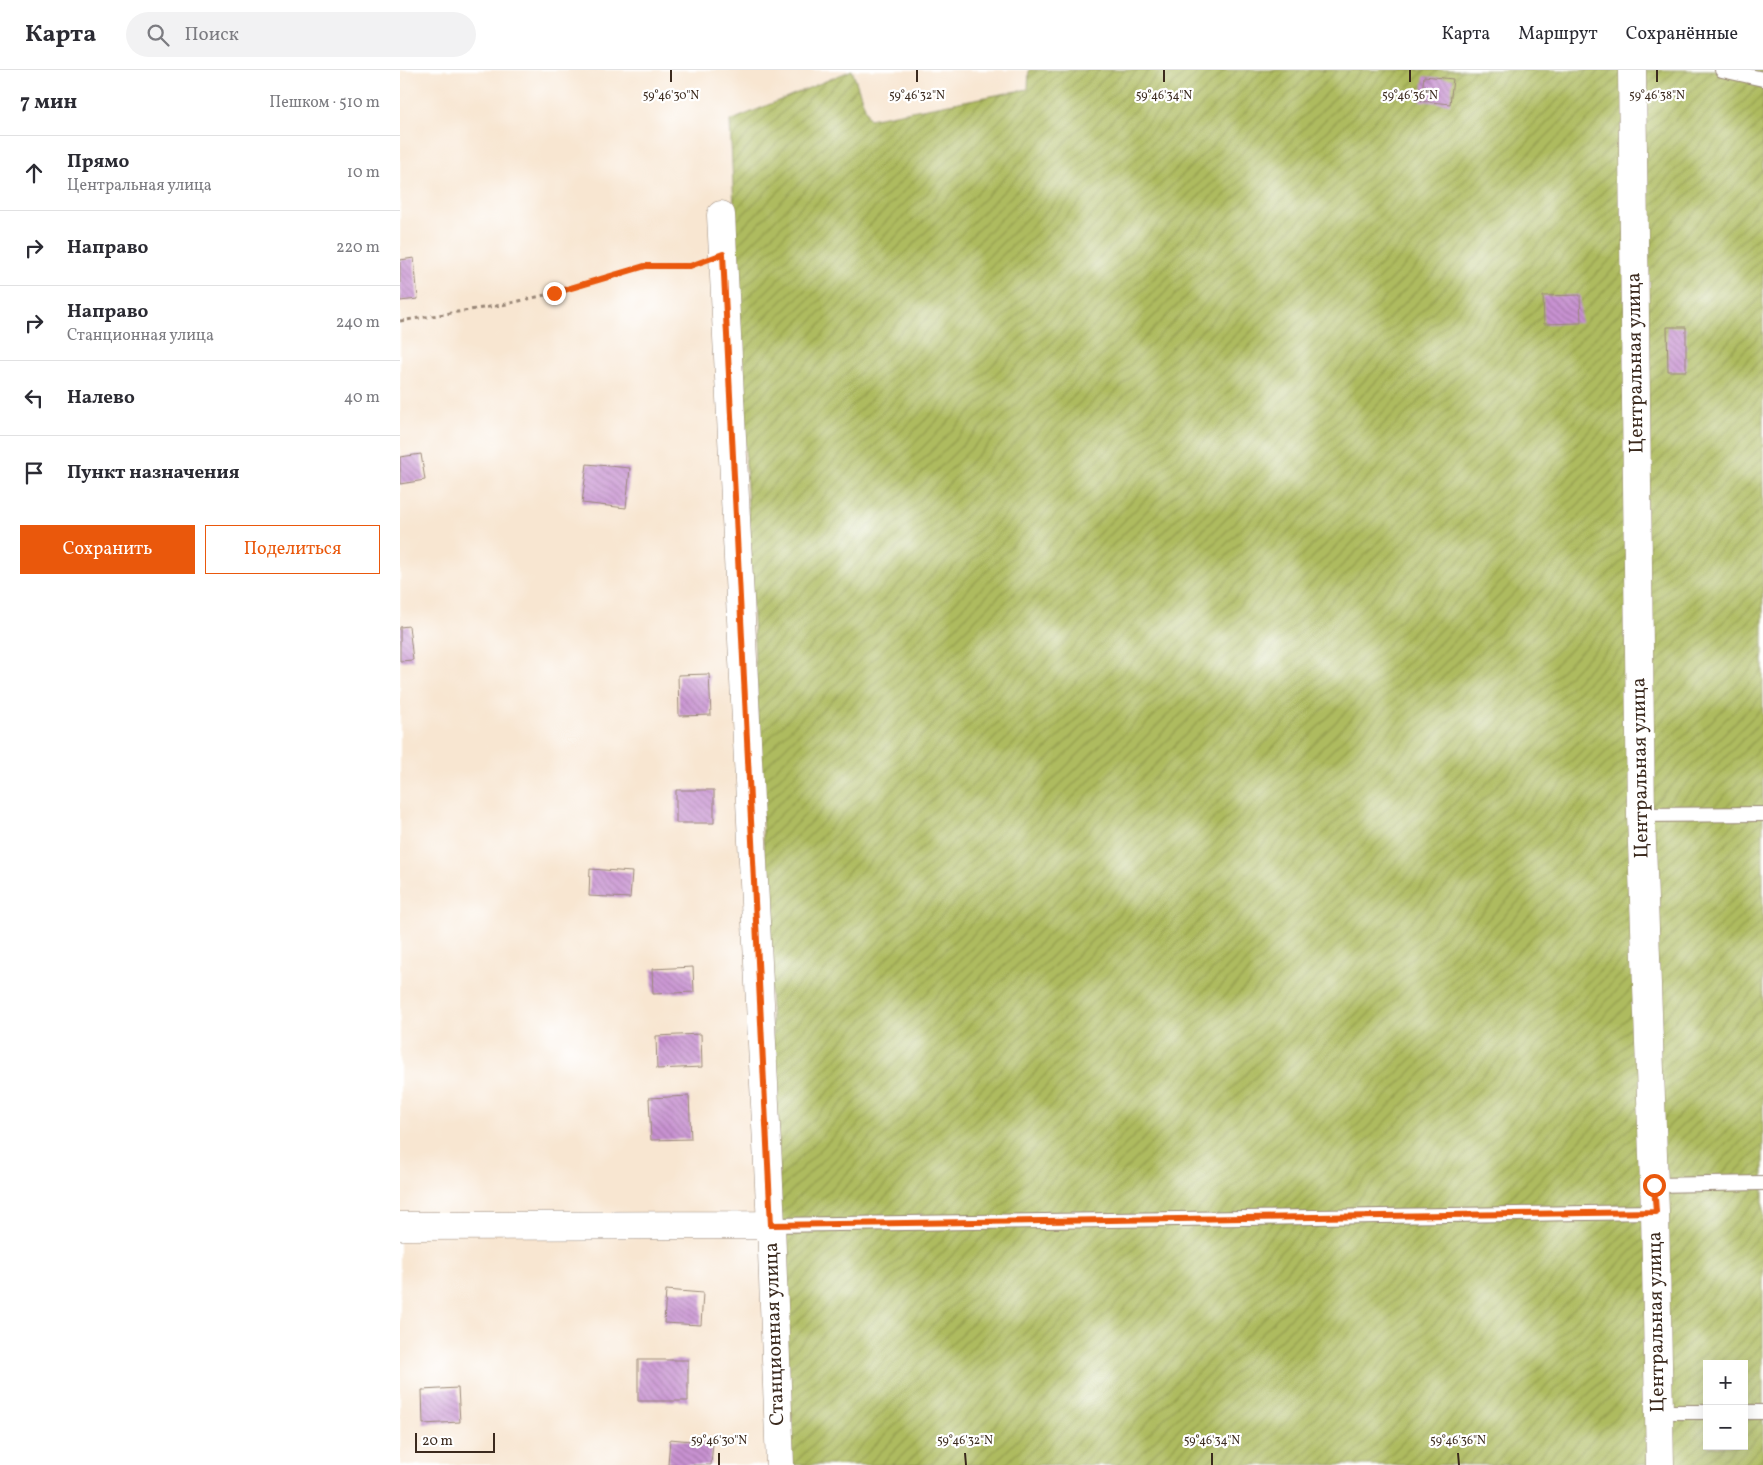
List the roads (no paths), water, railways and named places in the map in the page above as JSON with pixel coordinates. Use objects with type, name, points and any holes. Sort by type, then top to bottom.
[{"type":"street","name":"Центральная улица","points":[[1632,70],[1641,815],[1656,1212],[1660,1465]]},
{"type":"street","name":"Станционная улица","points":[[721,215],[771,1225],[780,1465]]},
{"type":"street","points":[[400,1226],[771,1225]]},
{"type":"lane","points":[[1722,70],[1763,79]]},
{"type":"lane","points":[[1641,815],[1763,814]]},
{"type":"lane","points":[[1654,1185],[1763,1183]]},
{"type":"lane","points":[[771,1225],[1656,1212]]},
{"type":"lane","points":[[1659,1412],[1703,1412]]},
{"type":"lane","points":[[1748,1412],[1763,1412]]}]
